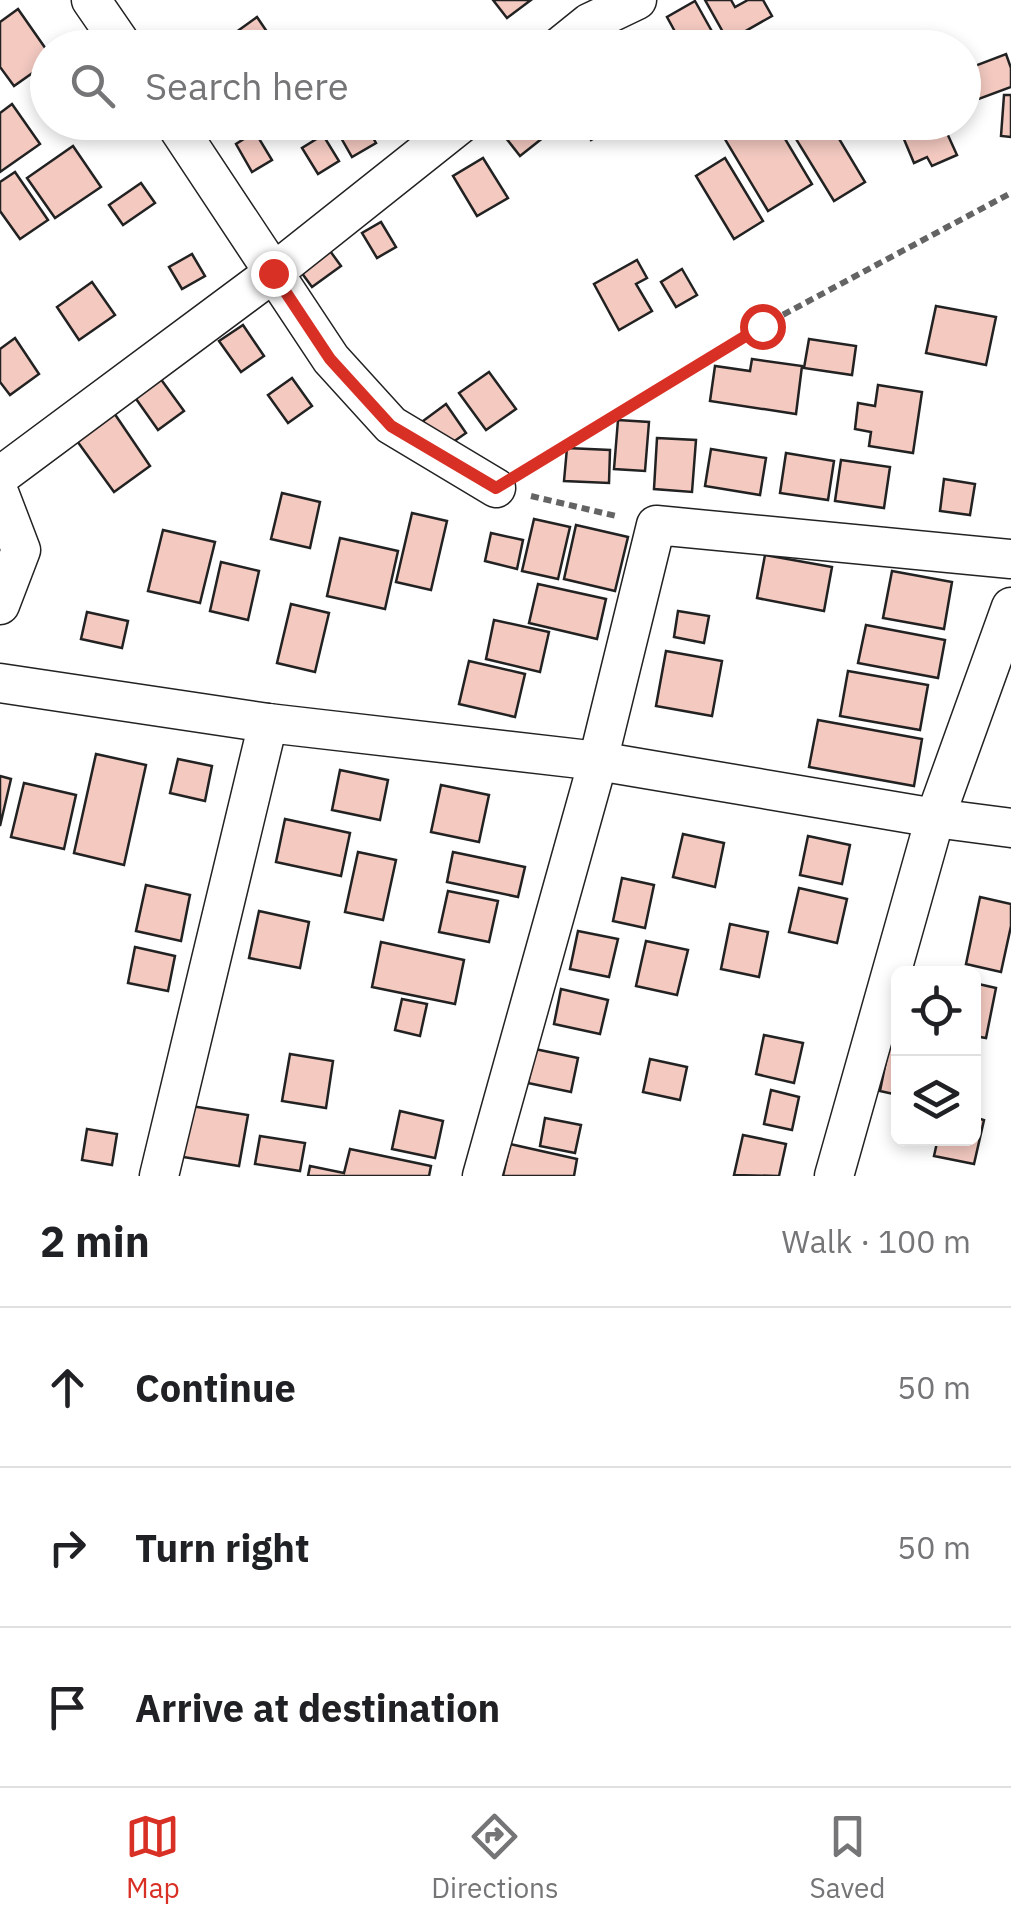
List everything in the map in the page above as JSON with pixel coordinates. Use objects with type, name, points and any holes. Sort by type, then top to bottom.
[{"type":"street","points":[[582,11],[637,0]]},
{"type":"street","points":[[101,3],[115,30]]},
{"type":"street","points":[[186,140],[330,359],[391,426],[496,488]]},
{"type":"street","points":[[0,476],[273,273],[440,140]]},
{"type":"street","points":[[0,496],[21,550],[0,605]]},
{"type":"street","points":[[482,1176],[598,760],[656,525],[1011,558]]},
{"type":"street","points":[[834,1176],[936,818],[1011,607]]},
{"type":"street","points":[[0,683],[268,722],[598,760],[1011,828]]},
{"type":"street","points":[[159,1176],[268,722]]},
{"type":"path","points":[[496,488],[762,326],[1011,193]]},
{"type":"path","points":[[496,488],[656,525]]},
{"type":"building","points":[[493,0],[531,0],[507,18]]},
{"type":"building","points":[[705,0],[731,0],[735,7],[748,0],[763,0],[772,16],[747,30],[722,30]]},
{"type":"building","points":[[695,1],[711,30],[674,30],[667,17]]},
{"type":"building","points":[[18,9],[33,30],[30,75],[14,86],[0,67],[0,22]]},
{"type":"building","points":[[257,17],[266,30],[239,30]]},
{"type":"building","points":[[1006,54],[1011,87],[981,98],[981,64]]},
{"type":"building","points":[[1004,95],[1011,95],[1011,137],[1001,136]]},
{"type":"building","points":[[12,104],[30,130],[30,140],[40,144],[0,172],[0,113]]},
{"type":"building","points":[[260,140],[272,160],[252,172],[236,144]]},
{"type":"building","points":[[315,140],[326,140],[339,161],[318,174],[302,148]]},
{"type":"building","points":[[342,140],[374,140],[376,143],[352,157]]},
{"type":"building","points":[[508,140],[540,140],[520,156]]},
{"type":"building","points":[[725,140],[786,140],[812,184],[768,211]]},
{"type":"building","points":[[797,140],[840,140],[865,182],[834,201]]},
{"type":"building","points":[[904,140],[950,140],[957,155],[932,166],[927,157],[914,163]]},
{"type":"building","points":[[73,146],[101,187],[55,218],[27,178]]},
{"type":"building","points":[[483,158],[508,198],[477,216],[453,176]]},
{"type":"building","points":[[725,158],[763,221],[734,239],[696,176]]},
{"type":"building","points":[[15,172],[48,220],[20,239],[0,211],[0,182]]},
{"type":"building","points":[[141,183],[155,203],[123,225],[109,205]]},
{"type":"building","points":[[381,222],[396,247],[377,258],[362,233]]},
{"type":"building","points":[[325,244],[341,266],[312,287],[296,265]]},
{"type":"building","points":[[192,254],[205,276],[182,289],[169,267]]},
{"type":"building","points":[[637,260],[647,278],[636,284],[652,311],[619,330],[594,284]]},
{"type":"building","points":[[682,269],[697,295],[676,307],[661,282]]},
{"type":"building","points":[[92,282],[115,315],[79,340],[57,307]]},
{"type":"building","points":[[936,306],[996,317],[986,365],[926,353]]},
{"type":"building","points":[[243,325],[264,356],[241,372],[219,341]]},
{"type":"building","points":[[15,338],[39,374],[10,395],[0,382],[0,349]]},
{"type":"building","points":[[809,339],[856,346],[852,375],[804,368]]},
{"type":"building","points":[[752,359],[802,366],[796,414],[710,401],[715,366],[750,371]]},
{"type":"building","points":[[489,372],[516,409],[486,430],[459,393]]},
{"type":"building","points":[[160,378],[184,411],[158,430],[134,396]]},
{"type":"building","points":[[292,378],[312,406],[288,423],[268,395]]},
{"type":"building","points":[[878,385],[922,392],[913,453],[869,446],[871,432],[855,429],[858,403],[875,406]]},
{"type":"building","points":[[446,404],[466,433],[443,449],[423,421]]},
{"type":"building","points":[[110,407],[150,466],[114,492],[72,434]]},
{"type":"building","points":[[618,420],[649,422],[645,471],[614,469]]},
{"type":"building","points":[[657,438],[696,440],[692,492],[654,489]]},
{"type":"building","points":[[567,448],[610,450],[609,483],[564,481]]},
{"type":"building","points":[[711,449],[766,458],[760,495],[705,486]]},
{"type":"building","points":[[786,453],[834,461],[828,500],[780,493]]},
{"type":"building","points":[[841,460],[890,467],[884,508],[835,501]]},
{"type":"building","points":[[944,479],[975,484],[970,515],[940,511]]},
{"type":"building","points":[[282,493],[320,502],[310,548],[271,539]]},
{"type":"building","points":[[412,513],[447,521],[431,590],[396,582]]},
{"type":"building","points":[[534,519],[570,527],[558,579],[522,571]]},
{"type":"building","points":[[576,525],[628,537],[615,591],[564,579]]},
{"type":"building","points":[[163,530],[215,542],[200,603],[148,591]]},
{"type":"building","points":[[491,533],[523,540],[517,569],[485,561]]},
{"type":"building","points":[[340,538],[398,551],[385,609],[327,596]]},
{"type":"building","points":[[765,555],[832,567],[824,611],[757,598]]},
{"type":"building","points":[[221,562],[259,571],[248,620],[210,611]]},
{"type":"building","points":[[892,571],[952,582],[944,629],[883,618]]},
{"type":"building","points":[[538,584],[606,599],[597,639],[529,623]]},
{"type":"building","points":[[291,604],[329,613],[315,672],[277,663]]},
{"type":"building","points":[[678,611],[709,616],[704,643],[674,637]]},
{"type":"building","points":[[87,612],[128,621],[122,648],[81,639]]},
{"type":"building","points":[[494,620],[549,632],[540,672],[486,659]]},
{"type":"building","points":[[866,625],[945,640],[938,678],[858,663]]},
{"type":"building","points":[[666,651],[722,661],[712,716],[656,706]]},
{"type":"building","points":[[469,661],[525,674],[515,717],[459,704]]},
{"type":"building","points":[[848,671],[928,685],[920,730],[840,716]]},
{"type":"building","points":[[818,720],[922,739],[914,786],[809,767]]},
{"type":"building","points":[[96,754],[146,765],[124,865],[74,853]]},
{"type":"building","points":[[178,759],[212,766],[205,801],[170,793]]},
{"type":"building","points":[[340,770],[388,780],[380,820],[332,810]]},
{"type":"building","points":[[0,776],[11,779],[0,826]]},
{"type":"building","points":[[24,783],[76,795],[64,849],[11,837]]},
{"type":"building","points":[[441,785],[489,795],[479,842],[431,832]]},
{"type":"building","points":[[285,819],[350,833],[341,876],[276,862]]},
{"type":"building","points":[[683,834],[724,843],[715,887],[673,877]]},
{"type":"building","points":[[808,836],[850,845],[842,884],[800,875]]},
{"type":"building","points":[[358,852],[396,860],[383,920],[345,912]]},
{"type":"building","points":[[453,852],[525,867],[518,897],[447,882]]},
{"type":"building","points":[[622,878],[654,885],[645,928],[613,921]]},
{"type":"building","points":[[146,885],[190,895],[181,941],[136,931]]},
{"type":"building","points":[[799,888],[847,899],[837,943],[789,932]]},
{"type":"building","points":[[448,891],[498,901],[489,942],[439,932]]},
{"type":"building","points":[[980,897],[1011,904],[1011,926],[1001,972],[966,964]]},
{"type":"building","points":[[259,911],[309,922],[300,968],[249,958]]},
{"type":"building","points":[[730,924],[768,932],[759,977],[721,969]]},
{"type":"building","points":[[578,931],[618,939],[609,977],[570,969]]},
{"type":"building","points":[[646,941],[688,950],[677,995],[636,986]]},
{"type":"building","points":[[381,942],[464,960],[455,1004],[372,987]]},
{"type":"building","points":[[135,947],[175,956],[168,991],[128,983]]},
{"type":"building","points":[[981,985],[996,988],[986,1038],[981,1037]]},
{"type":"building","points":[[561,989],[608,1000],[600,1034],[554,1024]]},
{"type":"building","points":[[402,999],[427,1004],[420,1036],[395,1030]]},
{"type":"building","points":[[764,1035],[803,1043],[794,1083],[756,1074]]},
{"type":"building","points":[[889,1046],[891,1046],[891,1093],[880,1091]]},
{"type":"building","points":[[535,1049],[578,1058],[571,1092],[528,1083]]},
{"type":"building","points":[[290,1054],[333,1061],[326,1108],[282,1101]]},
{"type":"building","points":[[650,1059],[687,1067],[680,1100],[643,1092]]},
{"type":"building","points":[[771,1090],[799,1097],[792,1130],[764,1124]]},
{"type":"building","points":[[185,1105],[248,1115],[239,1166],[177,1156]]},
{"type":"building","points":[[400,1111],[443,1121],[435,1158],[392,1149]]},
{"type":"building","points":[[545,1118],[581,1125],[575,1153],[540,1146]]},
{"type":"building","points":[[87,1129],[117,1134],[112,1165],[82,1160]]},
{"type":"building","points":[[743,1135],[786,1144],[779,1176],[734,1175]]},
{"type":"building","points":[[260,1136],[305,1143],[300,1171],[255,1164]]},
{"type":"building","points":[[510,1144],[577,1159],[574,1176],[503,1176]]},
{"type":"building","points":[[936,1146],[978,1146],[974,1164],[934,1156]]},
{"type":"building","points":[[350,1149],[431,1166],[429,1176],[308,1176],[310,1166],[344,1173]]},
{"type":"route","points":[[273,273],[330,359],[391,426],[496,488],[762,326]]}]
